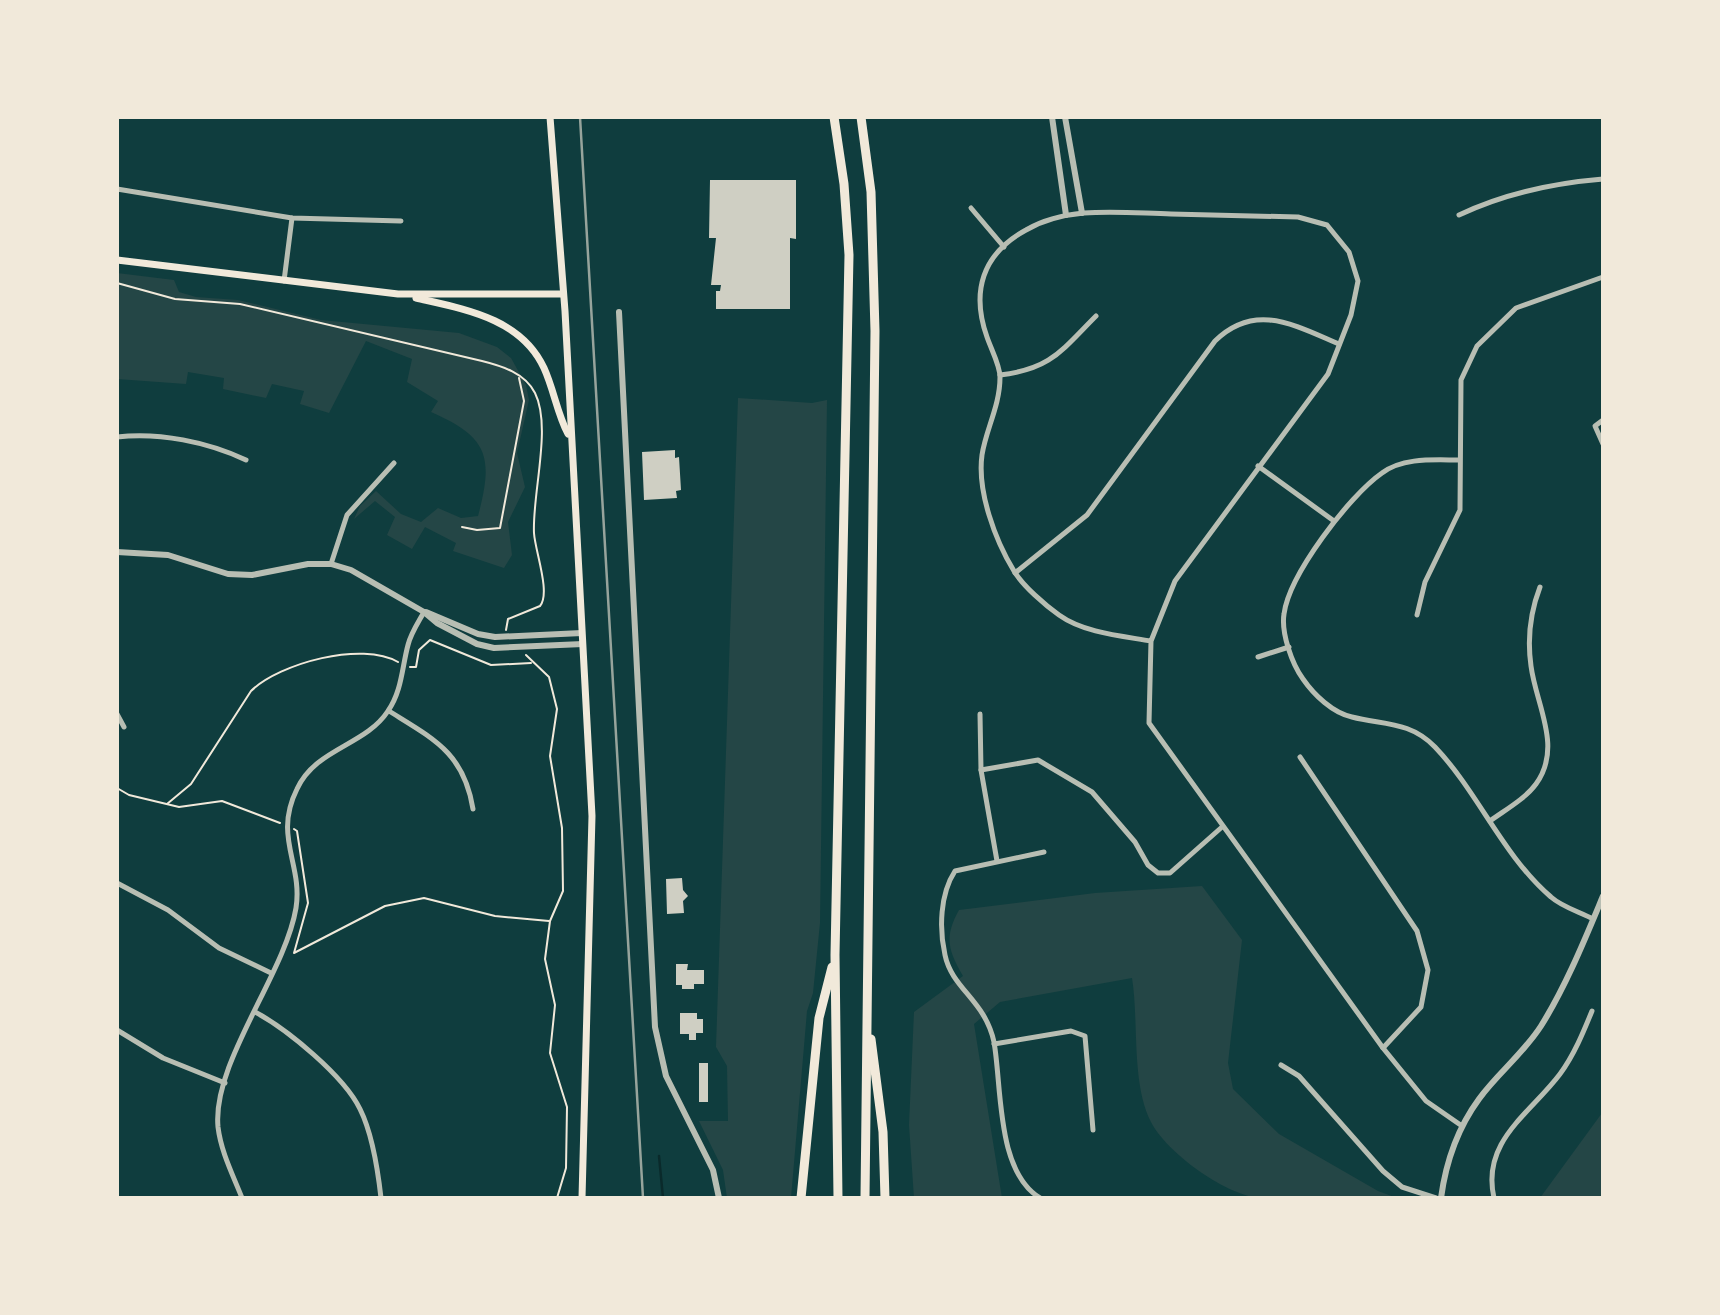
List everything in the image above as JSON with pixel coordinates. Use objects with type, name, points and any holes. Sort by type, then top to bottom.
[{"type":"highway","points":[[835,117],[844,184],[849,255],[835,955],[838,1198]]},
{"type":"highway","points":[[860,117],[871,192],[875,331],[865,1198]]},
{"type":"highway","points":[[801,1198],[819,1018],[835,955]]},
{"type":"highway","points":[[867,1006],[883,1132],[885,1198]]},
{"type":"main road","points":[[550,117],[563,294],[592,816],[582,1198]]},
{"type":"main road","points":[[117,260],[398,294],[477,312],[508,328],[542,364],[558,416],[569,438]]},
{"type":"main road","points":[[398,294],[563,294]]},
{"type":"street","points":[[1066,215],[1052,118],[1064,117],[1082,212]]},
{"type":"street","points":[[1459,215],[1480,205],[1569,181],[1603,179]]},
{"type":"street","points":[[117,189],[292,218],[401,221]]},
{"type":"street","points":[[971,208],[1004,247]]},
{"type":"street","points":[[1151,641],[1106,633],[1060,616],[1015,573],[996,534],[984,487],[982,455],[993,421],[1000,375],[981,321],[979,302],[983,271],[1004,247],[1023,231],[1044,220],[1082,212],[1298,216],[1327,225],[1349,252],[1358,281],[1351,315],[1328,373],[1175,581],[1151,641],[1149,723],[1383,1048],[1426,1101],[1462,1126]]},
{"type":"street","points":[[284,281],[292,218]]},
{"type":"street","points":[[1417,615],[1426,582],[1460,510],[1461,380],[1477,346],[1516,308],[1603,277]]},
{"type":"street","points":[[619,312],[655,1027],[666,1076],[713,1170],[719,1198]]},
{"type":"street","points":[[1000,375],[1028,372],[1052,360],[1096,316]]},
{"type":"street","points":[[1015,573],[1087,515],[1215,341],[1227,330],[1256,318],[1273,319],[1339,344]]},
{"type":"street","points":[[1603,419],[1595,426],[1603,444]]},
{"type":"street","points":[[117,437],[139,436],[206,444],[246,460]]},
{"type":"street","points":[[1459,460],[1417,460],[1383,471],[1334,521],[1294,582],[1283,616],[1289,648],[1302,678],[1321,701],[1350,717],[1398,723],[1434,745],[1530,877],[1553,899],[1593,919]]},
{"type":"street","points":[[331,564],[347,515],[394,463]]},
{"type":"street","points":[[1258,466],[1334,521]]},
{"type":"street","points":[[117,552],[168,555],[228,574],[252,575],[308,564],[331,564],[351,570],[460,636],[494,648],[583,644]]},
{"type":"street","points":[[1490,821],[1535,787],[1548,754],[1548,734],[1530,657],[1529,618],[1539,587]]},
{"type":"street","points":[[424,612],[478,634],[495,637],[582,633]]},
{"type":"street","points":[[242,1198],[222,1148],[218,1125],[225,1083],[293,921],[297,905],[286,826],[298,786],[312,767],[332,751],[363,735],[389,710],[401,681],[408,643],[424,612]]},
{"type":"street","points":[[1258,657],[1289,648]]},
{"type":"street","points":[[389,710],[454,757],[469,787],[473,809]]},
{"type":"street","points":[[117,714],[124,727]]},
{"type":"street","points":[[980,714],[981,770],[998,861]]},
{"type":"street","points":[[1300,757],[1417,931],[1421,944],[1428,970],[1421,1007],[1383,1048]]},
{"type":"street","points":[[981,770],[1038,760],[1092,792],[1135,842],[1148,865],[1158,873],[1170,873],[1222,827]]},
{"type":"street","points":[[1040,1198],[1017,1173],[1007,1148],[989,1021],[977,1002],[958,982],[945,959],[941,931],[950,879],[955,871],[1044,852]]},
{"type":"street","points":[[117,883],[167,910],[226,953],[271,973]]},
{"type":"street","points":[[1281,1065],[1299,1076],[1382,1171],[1402,1187],[1438,1198],[1445,1168],[1462,1126],[1480,1098],[1521,1053],[1540,1027],[1603,896]]},
{"type":"street","points":[[1494,1198],[1491,1173],[1501,1141],[1562,1071],[1592,1011]]},
{"type":"street","points":[[255,1012],[295,1037],[350,1094],[365,1122],[381,1198]]},
{"type":"street","points":[[117,1030],[163,1058],[225,1083]]},
{"type":"street","points":[[994,1044],[1071,1031],[1085,1036],[1093,1130]]},
{"type":"path","points":[[117,283],[175,299],[240,304],[482,361],[528,380],[541,411],[534,532],[545,596],[540,606],[508,619],[506,632]]},
{"type":"path","points":[[462,527],[497,529],[501,525],[524,401],[519,377]]},
{"type":"path","points":[[411,667],[416,667],[419,650],[430,640],[491,665],[532,663]]},
{"type":"path","points":[[527,655],[532,663],[549,677],[557,709],[551,756],[562,828],[563,891],[550,921],[545,959],[555,1005],[550,1053],[568,1107],[566,1168],[557,1198]]},
{"type":"path","points":[[165,805],[191,784],[251,691],[263,680],[316,658],[379,656],[394,659]]},
{"type":"path","points":[[117,788],[129,795],[179,807],[222,801],[278,822]]},
{"type":"path","points":[[293,829],[297,831],[308,903],[294,953],[385,906],[406,900],[436,899],[485,915],[550,921]]},
{"type":"shaded area","points":[[117,273],[174,280],[179,292],[196,297],[238,300],[321,320],[459,333],[497,347],[511,358],[526,385],[529,400],[517,453],[525,487],[508,522],[512,555],[504,568],[453,551],[456,543],[425,527],[412,549],[387,535],[395,517],[375,501],[354,519],[360,506],[376,491],[401,514],[421,522],[438,508],[461,518],[478,516],[485,478],[482,451],[465,430],[431,412],[438,401],[407,382],[412,359],[366,341],[329,413],[300,404],[304,391],[272,384],[266,398],[223,389],[224,378],[188,372],[186,384],[117,379]]},
{"type":"shaded area","points":[[738,398],[812,403],[827,400],[820,923],[813,993],[807,1011],[791,1198],[727,1198],[723,1170],[699,1121],[728,1121],[727,1066],[716,1047]]},
{"type":"shaded area","points":[[1202,886],[1242,940],[1228,1063],[1233,1089],[1279,1134],[1378,1191],[1397,1198],[1258,1198],[1244,1195],[1197,1170],[1159,1134],[1145,1106],[1138,1071],[1132,978],[1000,1002],[974,1024],[1002,1198],[914,1198],[909,1125],[914,1012],[963,976],[954,959],[950,943],[951,928],[959,910],[1095,893]]},
{"type":"shaded area","points":[[1602,1113],[1603,1198],[1540,1198]]},
{"type":"building","points":[[710,180],[796,180],[796,239],[790,238],[790,309],[716,309],[716,291],[720,291],[721,285],[711,285],[716,238],[709,238]]},
{"type":"building","points":[[675,450],[675,458],[679,457],[681,490],[676,491],[677,498],[644,500],[642,452]]},
{"type":"building","points":[[682,878],[683,890],[688,896],[683,901],[684,913],[667,914],[666,879]]},
{"type":"building","points":[[676,964],[688,964],[687,970],[704,970],[704,984],[694,984],[694,989],[682,989],[682,985],[676,985]]},
{"type":"building","points":[[680,1013],[697,1013],[697,1019],[703,1019],[703,1033],[696,1033],[696,1040],[689,1040],[689,1034],[680,1034]]},
{"type":"building","points":[[699,1063],[708,1063],[708,1102],[699,1102]]},
{"type":"waterway","points":[[659,1156],[663,1198]]},
{"type":"railway","points":[[580,117],[643,1198]]}]
